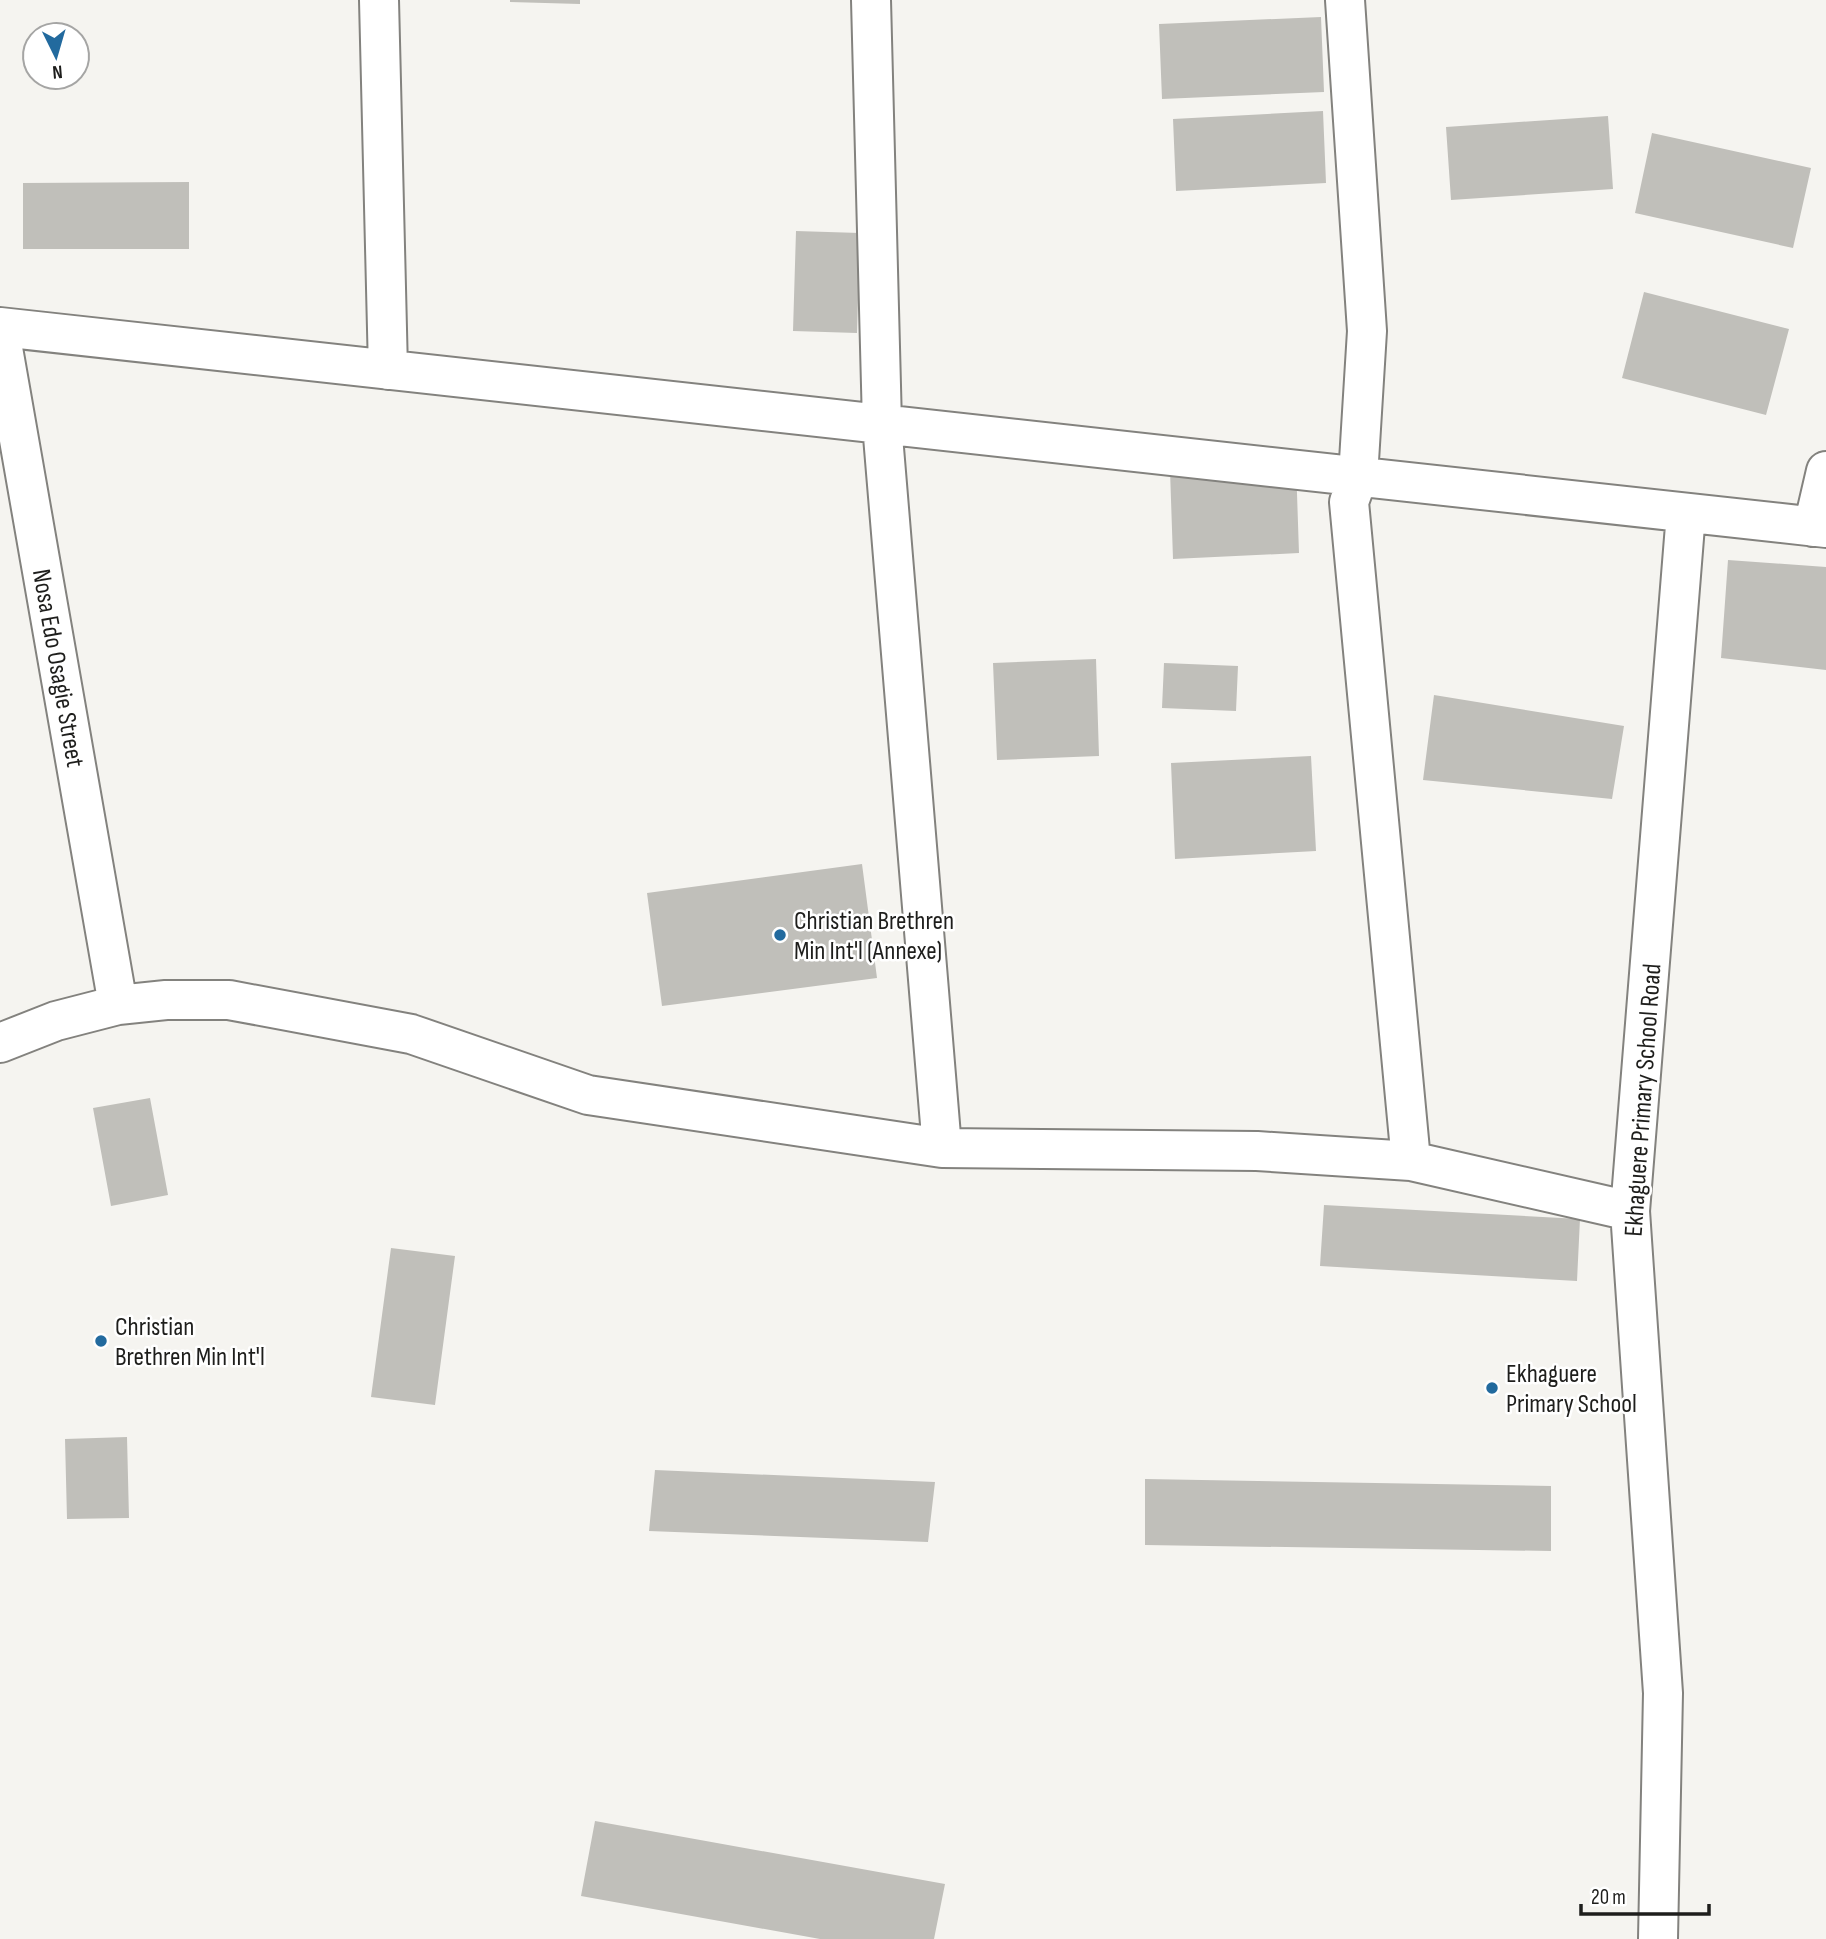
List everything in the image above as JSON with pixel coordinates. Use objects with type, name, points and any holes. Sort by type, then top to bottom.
[{"type":"street","points":[[379,0],[388,370]]},
{"type":"street","points":[[871,0],[882,424],[942,1148]]},
{"type":"street","points":[[1345,0],[1367,331],[1358,477],[1349,502],[1411,1160]]},
{"type":"street","points":[[0,329],[1819,527],[1826,471]]},
{"type":"street","name":"Nosa Edo Osagie Street","points":[[0,329],[118,1005]]},
{"type":"street","name":"Ekhaguere Primary School Road","points":[[1658,1939],[1663,1693],[1630,1211],[1686,513]]},
{"type":"street","points":[[0,1043],[56,1021],[118,1005],[166,1000],[229,1000],[411,1034],[588,1095],[942,1148],[1257,1151],[1411,1160],[1630,1211]]},
{"type":"building","points":[[580,0],[580,4],[510,2]]},
{"type":"building","points":[[1321,17],[1324,92],[1162,99],[1159,24]]},
{"type":"building","points":[[1323,111],[1326,183],[1176,191],[1173,119]]},
{"type":"building","points":[[1608,116],[1613,189],[1451,200],[1446,127]]},
{"type":"building","points":[[1652,133],[1811,168],[1793,248],[1635,213]]},
{"type":"building","points":[[189,182],[189,249],[23,249],[23,183]]},
{"type":"building","points":[[796,231],[860,233],[857,333],[793,331]]},
{"type":"building","points":[[1644,292],[1789,329],[1766,415],[1622,378]]},
{"type":"building","points":[[1296,464],[1299,553],[1173,559],[1170,470]]},
{"type":"building","points":[[1728,560],[1826,567],[1826,670],[1721,658]]},
{"type":"building","points":[[1096,659],[1099,756],[997,760],[993,663]]},
{"type":"building","points":[[1164,663],[1238,666],[1236,711],[1162,708]]},
{"type":"building","points":[[1434,695],[1624,726],[1612,799],[1423,780]]},
{"type":"building","points":[[1311,756],[1316,851],[1175,859],[1171,763]]},
{"type":"building","points":[[862,864],[877,978],[662,1006],[647,893]]},
{"type":"building","points":[[150,1098],[168,1195],[111,1206],[93,1108]]},
{"type":"building","points":[[1324,1205],[1580,1219],[1577,1281],[1320,1266]]},
{"type":"building","points":[[391,1248],[455,1256],[435,1405],[371,1397]]},
{"type":"building","points":[[127,1437],[129,1518],[67,1519],[65,1439]]},
{"type":"building","points":[[655,1470],[935,1482],[928,1542],[649,1531]]},
{"type":"building","points":[[1145,1479],[1551,1486],[1551,1551],[1145,1545]]},
{"type":"building","points":[[595,1821],[945,1884],[934,1939],[820,1939],[581,1896]]},
{"type":"place","name":"Christian Brethren Min Int'l (Annexe)","points":[[780,935]]},
{"type":"place","name":"Christian Brethren Min Int'l","points":[[101,1341]]},
{"type":"place","name":"Ekhaguere Primary School","points":[[1492,1388]]}]
